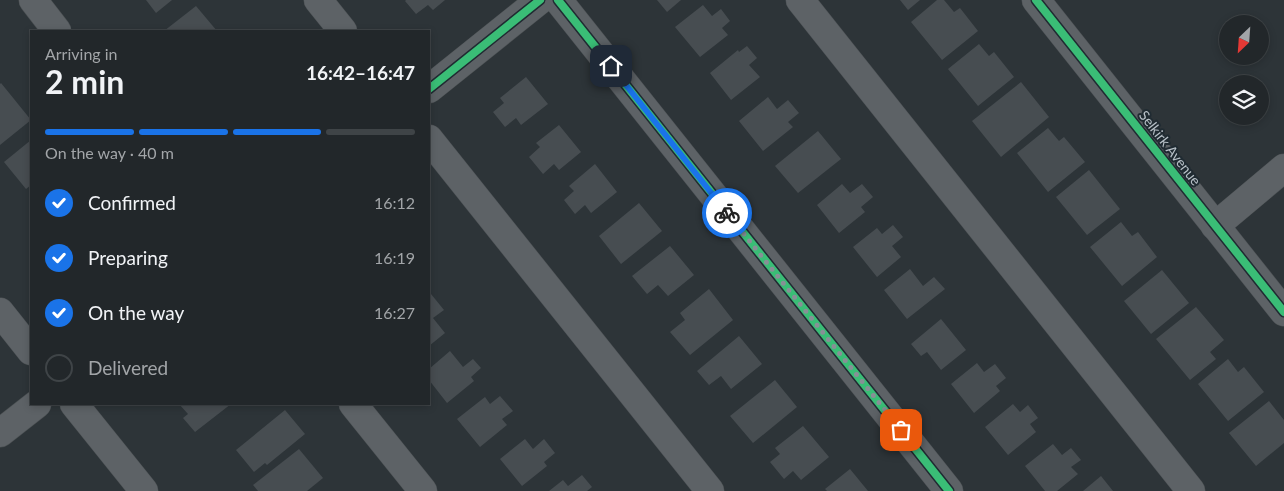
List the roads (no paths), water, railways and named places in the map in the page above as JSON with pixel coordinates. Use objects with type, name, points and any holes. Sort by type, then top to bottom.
[{"type":"street","points":[[33,0],[56,30]]},
{"type":"street","points":[[318,0],[342,30]]},
{"type":"street","points":[[430,87],[540,0]]},
{"type":"street","points":[[558,0],[949,491]]},
{"type":"street","points":[[800,0],[1191,491]]},
{"type":"street","name":"Selkirk Avenue","points":[[1036,0],[1284,312]]},
{"type":"street","points":[[430,140],[710,491]]},
{"type":"street","points":[[1215,226],[1284,168]]},
{"type":"street","points":[[0,312],[30,350]]},
{"type":"street","points":[[0,433],[35,405]]},
{"type":"street","points":[[75,405],[144,491]]},
{"type":"street","points":[[354,405],[424,491]]}]
